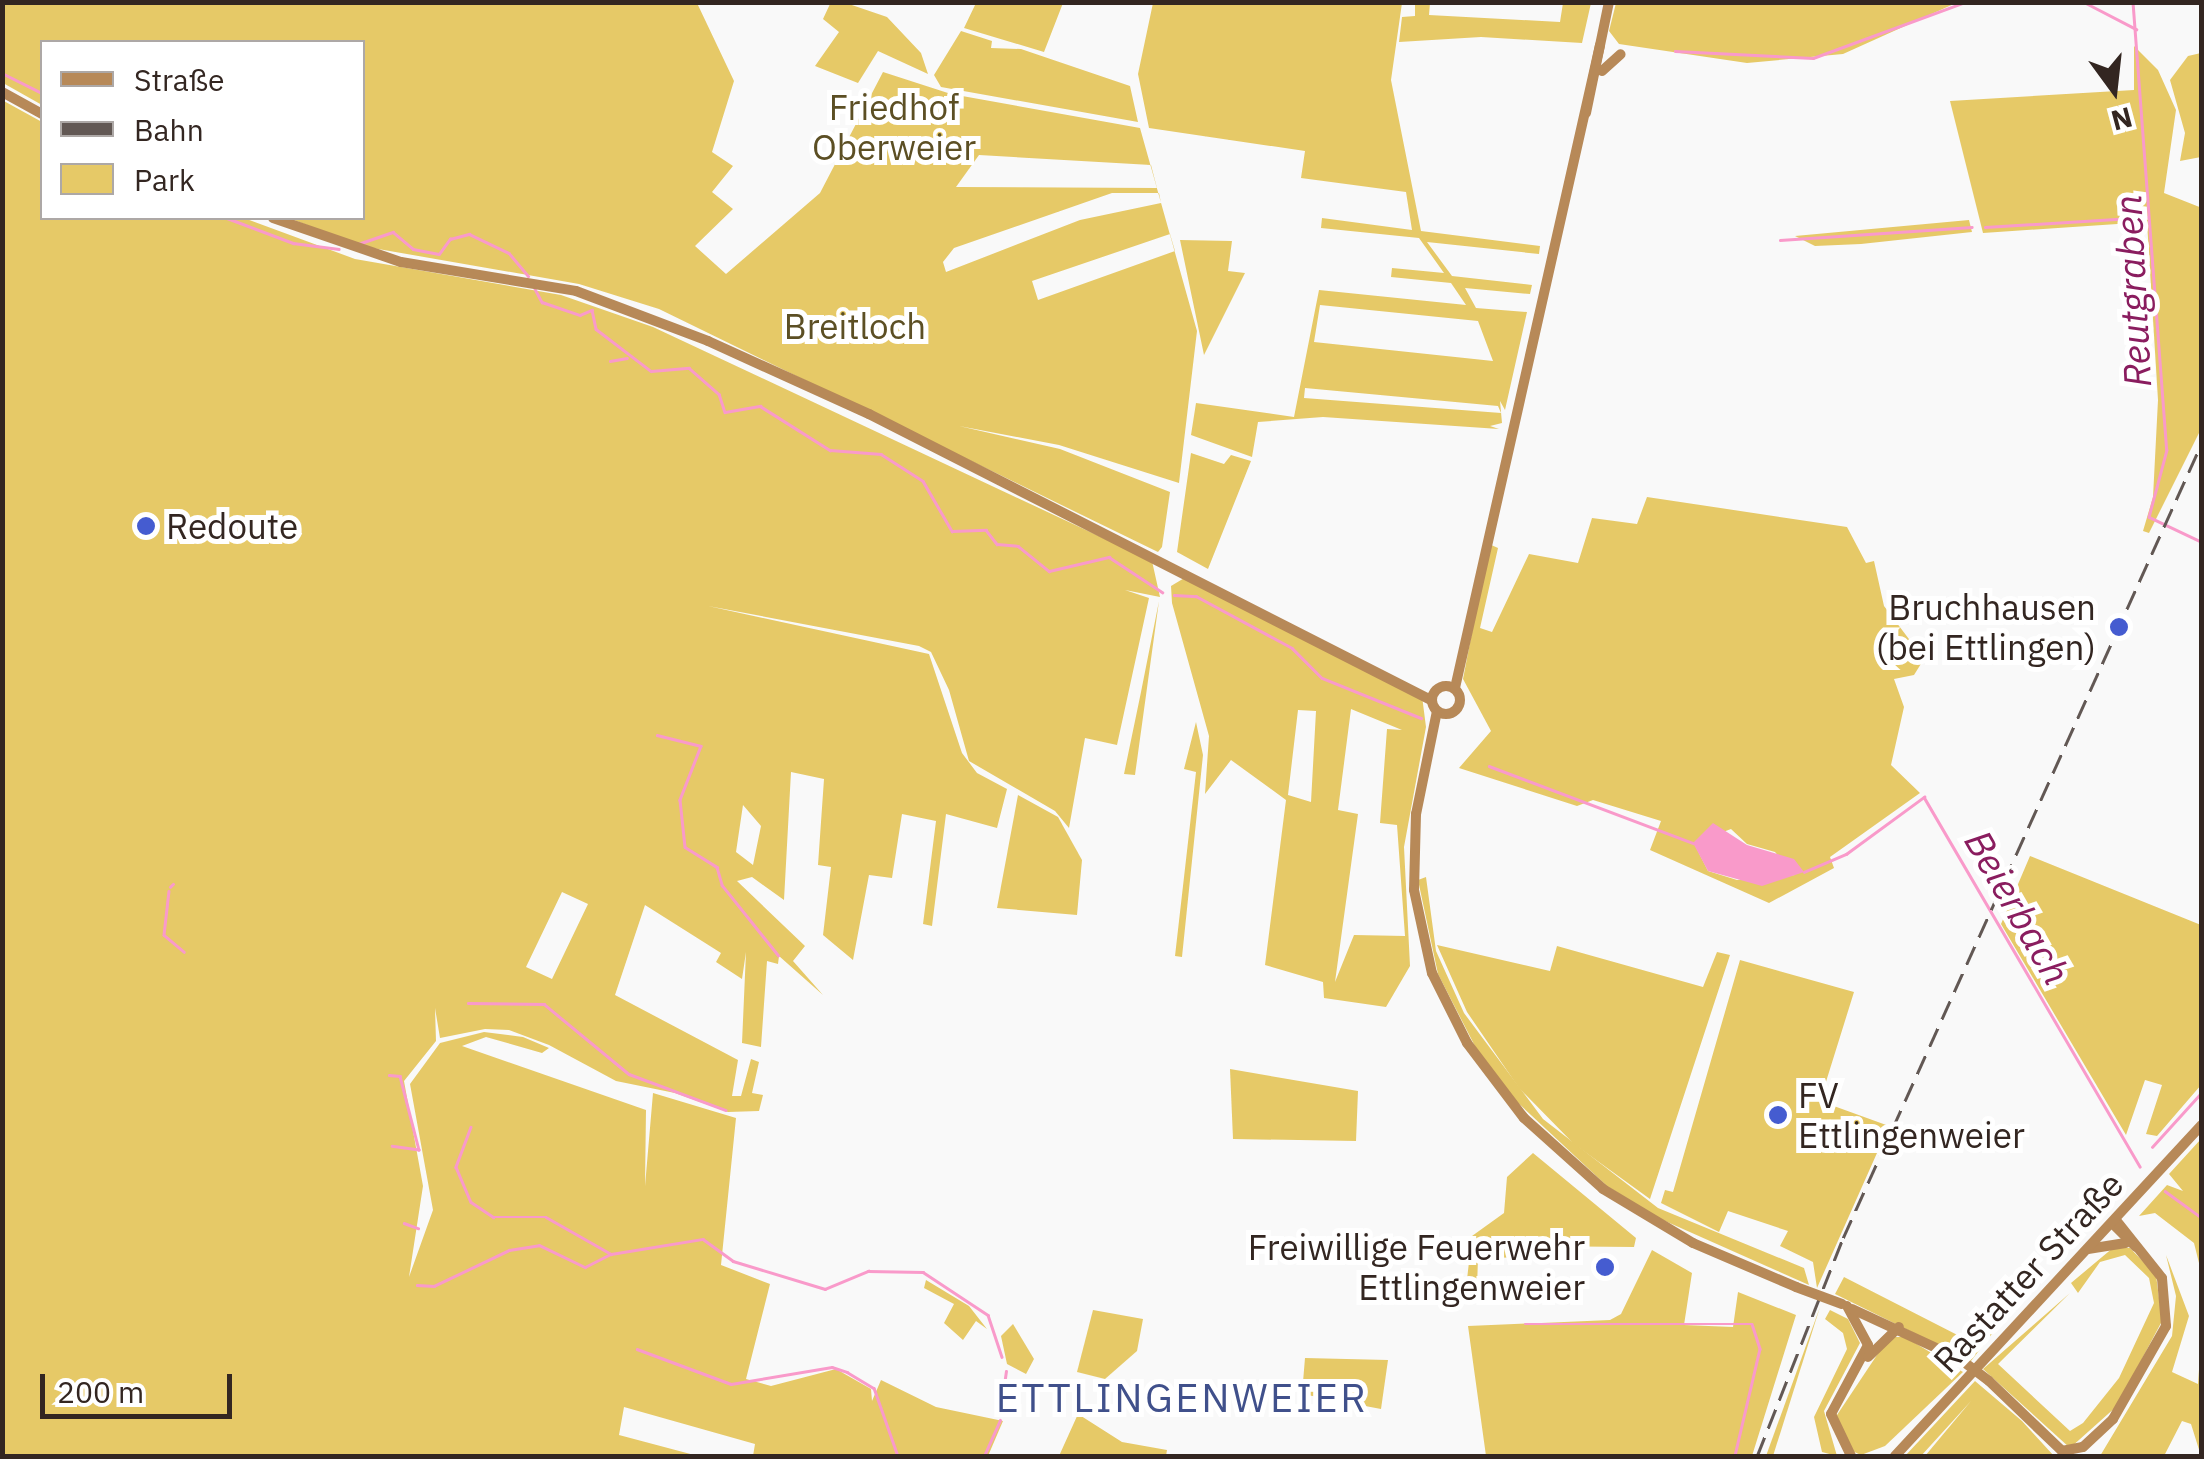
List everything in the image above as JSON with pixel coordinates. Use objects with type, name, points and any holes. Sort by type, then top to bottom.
[{"type":"main road","points":[[1609,2],[1460,657],[1438,709],[1432,740],[1412,870],[1432,973],[1466,1041],[1539,1134],[1640,1215],[1796,1287],[1899,1327],[1960,1360],[1989,1380],[2064,1454],[2095,1439]]},
{"type":"main road","points":[[1577,135],[1596,80],[1600,46]]},
{"type":"main road","points":[[1596,80],[1621,54]]},
{"type":"main road","points":[[2,92],[40,113]]},
{"type":"main road","points":[[280,220],[401,262],[576,290],[708,341],[1409,683],[1438,709]]},
{"type":"main road","points":[[1409,683],[1446,687],[1459,706],[1438,709]]},
{"type":"main road","name":"Rastatter Straße","points":[[1895,1456],[2202,1126]]},
{"type":"main road","points":[[2114,1221],[2126,1244]]},
{"type":"main road","points":[[2089,1456],[2095,1439],[2132,1393],[2166,1326],[2168,1296],[2142,1250],[2114,1221]]},
{"type":"main road","points":[[2088,1250],[2126,1244],[2142,1250]]},
{"type":"main road","points":[[1844,1305],[1868,1339],[1860,1365],[1832,1414],[1851,1456]]},
{"type":"main road","points":[[1860,1365],[1899,1327]]},
{"type":"green space","points":[[976,2],[1063,3],[1044,52],[964,28]]},
{"type":"green space","points":[[1616,2],[1956,3],[1843,54],[1747,63],[1619,44],[1609,31]]},
{"type":"green space","points":[[3,3],[697,3],[734,81],[712,152],[733,166],[712,192],[733,209],[695,246],[726,274],[820,193],[883,72],[951,94],[1140,128],[1150,165],[979,155],[956,187],[1157,188],[1158,193],[1112,193],[954,248],[943,262],[946,272],[1080,220],[1161,202],[1170,234],[1032,281],[1038,300],[1175,251],[1197,331],[1179,483],[1059,445],[959,426],[1060,449],[1170,492],[1162,547],[1158,552],[659,309],[579,284],[361,246],[294,220],[365,220],[365,40],[40,40],[40,104],[3,83]]},
{"type":"green space","points":[[846,3],[887,17],[921,53],[928,74],[878,51],[858,83],[815,66],[839,32],[823,19],[830,4]]},
{"type":"green space","points":[[1153,3],[1402,3],[1391,80],[1421,231],[1540,246],[1539,254],[1427,242],[1452,276],[1532,285],[1530,294],[1465,288],[1476,308],[1527,312],[1505,410],[1500,401],[1502,423],[1490,426],[1499,429],[1323,417],[1258,422],[1252,457],[1191,435],[1196,403],[1294,417],[1319,290],[1466,305],[1451,283],[1391,277],[1392,268],[1444,273],[1419,238],[1321,228],[1322,218],[1412,230],[1406,192],[1301,178],[1305,151],[1149,128],[1138,74]],"holes":[[[1320,305],[1478,321],[1493,361],[1314,342]],[[1305,388],[1498,406],[1501,413],[1304,398]]]},
{"type":"green space","points":[[1415,3],[1430,3],[1429,15],[1560,22],[1563,3],[1591,3],[1582,43],[1481,37],[1399,42],[1402,17],[1415,16]]},
{"type":"green space","points":[[961,31],[992,41],[991,48],[1021,49],[1130,86],[1138,122],[941,87],[934,75]]},
{"type":"green space","points":[[2134,46],[2158,70],[2176,110],[2164,193],[2202,208],[2201,429],[2149,533],[2143,531],[2153,497],[2158,400],[2147,222],[1983,233],[1950,101],[2134,90]]},
{"type":"green space","points":[[2201,53],[2201,157],[2180,161],[2185,133],[2170,80],[2188,56]]},
{"type":"green space","points":[[2,100],[40,121],[40,220],[249,220],[355,259],[561,295],[653,327],[1152,561],[1160,597],[1125,590],[1149,598],[1117,745],[1085,738],[1069,828],[1055,811],[969,761],[949,690],[931,652],[919,646],[708,606],[929,654],[962,753],[977,773],[1007,789],[997,828],[946,814],[932,926],[923,924],[936,821],[902,814],[892,878],[869,875],[853,960],[823,935],[831,867],[818,865],[824,779],[791,772],[784,900],[752,877],[737,881],[805,946],[793,961],[823,995],[779,956],[778,964],[767,961],[761,1047],[742,1043],[746,952],[742,979],[716,962],[721,953],[645,905],[615,995],[738,1060],[732,1096],[741,1096],[751,1059],[759,1062],[752,1093],[763,1095],[759,1111],[728,1112],[675,1093],[616,1081],[549,1045],[509,1030],[485,1029],[440,1038],[435,1008],[436,1041],[404,1081],[423,1186],[409,1277],[433,1210],[410,1084],[440,1043],[484,1032],[523,1037],[549,1048],[542,1053],[486,1037],[462,1046],[646,1110],[645,1186],[653,1093],[736,1118],[721,1265],[770,1284],[746,1379],[771,1386],[836,1369],[871,1389],[872,1401],[881,1380],[936,1407],[1003,1421],[988,1456],[753,1456],[755,1444],[624,1407],[619,1435],[698,1456],[3,1456]],"holes":[[[743,805],[761,826],[753,865],[736,852]],[[562,892],[588,904],[552,979],[526,967]]]},
{"type":"green space","points":[[1969,220],[1972,232],[1861,244],[1815,246],[1795,236]]},
{"type":"green space","points":[[1180,240],[1232,241],[1228,271],[1245,273],[1204,355]]},
{"type":"green space","points":[[1191,453],[1224,464],[1231,455],[1251,461],[1208,569],[1177,552]]},
{"type":"green space","name":"Beierbach","points":[[1647,497],[1847,527],[1866,563],[1874,561],[1884,606],[1924,659],[1914,675],[1894,679],[1904,707],[1891,765],[1920,793],[1830,857],[1834,868],[1769,903],[1650,850],[1661,821],[1593,800],[1577,806],[1459,768],[1491,731],[1463,679],[1489,544],[1498,548],[1480,628],[1492,632],[1529,554],[1578,563],[1592,518],[1637,524]],"holes":[[[1731,829],[1747,844],[1775,852],[1795,875],[1737,880],[1708,871],[1694,843]]]},
{"type":"green space","points":[[1186,577],[1422,696],[1426,727],[1404,847],[1410,966],[1386,1007],[1324,998],[1323,982],[1265,965],[1286,800],[1231,760],[1205,794],[1209,736],[1172,603],[1171,586]],"holes":[[[1351,709],[1402,730],[1387,729],[1380,823],[1397,825],[1405,936],[1354,935],[1335,982],[1358,814],[1338,810]],[[1298,710],[1316,711],[1311,802],[1288,795]]]},
{"type":"green space","points":[[1159,601],[1135,775],[1124,774],[1141,692]]},
{"type":"green space","points":[[1196,722],[1203,755],[1182,957],[1175,956],[1196,772],[1184,769]]},
{"type":"green space","points":[[1018,795],[1058,817],[1082,860],[1077,915],[997,908]]},
{"type":"green space","points":[[2030,856],[2201,925],[2201,1085],[2157,1136],[2146,1134],[2162,1085],[2145,1080],[2126,1135],[2001,924]]},
{"type":"green space","points":[[1426,877],[1436,951],[1464,1013],[1543,1119],[1658,1208],[1804,1268],[1809,1285],[1656,1217],[1607,1186],[1515,1100],[1478,1052],[1438,974],[1418,880]]},
{"type":"green space","points":[[1437,945],[1550,971],[1557,946],[1703,987],[1717,952],[1730,955],[1650,1199],[1574,1144],[1519,1088],[1467,1012]]},
{"type":"green space","name":"FV Ettlingenweier","points":[[1740,960],[1854,992],[1820,1101],[1889,1126],[1817,1288],[1813,1262],[1780,1246],[1788,1231],[1728,1211],[1719,1232],[1661,1203],[1665,1190],[1673,1192]]},
{"type":"green space","points":[[1230,1069],[1358,1091],[1356,1141],[1233,1139]]},
{"type":"green space","points":[[2201,1139],[2201,1271],[2194,1243],[2155,1213],[2139,1216],[2167,1185],[2183,1191],[2169,1174]]},
{"type":"green space","points":[[1533,1153],[1636,1238],[1634,1247],[1524,1246],[1522,1258],[1478,1257],[1477,1289],[1466,1288],[1472,1236],[1504,1213],[1507,1177]]},
{"type":"green space","points":[[2114,1247],[2130,1248],[2156,1275],[2162,1321],[2117,1406],[2070,1448],[1983,1369],[2070,1293],[1998,1364],[2070,1431],[2083,1423],[2119,1378],[2154,1303],[2149,1278],[2125,1255],[2100,1262],[2078,1293],[2071,1283]]},
{"type":"green space","points":[[1652,1250],[1692,1273],[1684,1325],[1733,1327],[1738,1292],[1796,1315],[1752,1456],[1486,1456],[1468,1326],[1610,1320],[1621,1314]]},
{"type":"green space","points":[[2166,1255],[2189,1316],[2172,1372],[2198,1384],[2201,1340],[2201,1456],[2191,1424],[2182,1421],[2164,1456],[2100,1456],[2172,1336],[2176,1296]]},
{"type":"green space","points":[[1844,1277],[1975,1344],[1998,1326],[1971,1361],[1835,1294]]},
{"type":"green space","points":[[926,1280],[969,1306],[987,1329],[976,1321],[963,1340],[944,1323],[954,1304],[924,1288]]},
{"type":"green space","points":[[1820,1307],[1773,1456],[1766,1456]]},
{"type":"green space","points":[[1093,1310],[1143,1319],[1137,1351],[1105,1379],[1077,1372]]},
{"type":"green space","points":[[1830,1310],[1848,1319],[1860,1343],[1824,1411],[1837,1456],[1822,1452],[1814,1417],[1847,1349],[1843,1333],[1825,1319]]},
{"type":"green space","points":[[1013,1324],[1034,1359],[1026,1374],[1007,1364],[1001,1336]]},
{"type":"green space","points":[[1889,1337],[1905,1337],[1963,1372],[1885,1446],[1861,1455],[1850,1450],[1835,1418]]},
{"type":"green space","points":[[1305,1358],[1388,1360],[1381,1409],[1302,1394]]},
{"type":"green space","points":[[1975,1381],[2022,1421],[2054,1456],[1925,1456],[1971,1401],[1921,1456],[1905,1456]]},
{"type":"green space","points":[[1078,1414],[1122,1442],[1167,1450],[1166,1456],[1059,1456]]},
{"type":"shaded area","points":[[1713,823],[1747,845],[1794,859],[1804,872],[1762,886],[1708,871],[1693,843]]},
{"type":"waterway","points":[[1675,51],[1813,58],[1965,2]]},
{"type":"waterway","points":[[2084,2],[2136,29]]},
{"type":"waterway","name":"Reutgraben","points":[[2133,2],[2167,450],[2149,517],[2202,542]]},
{"type":"waterway","name":"Beierbach","points":[[2,73],[40,92]]},
{"type":"waterway","points":[[1985,227],[2148,217]]},
{"type":"waterway","name":"Beierbach","points":[[232,220],[293,243],[339,249]]},
{"type":"waterway","points":[[1780,240],[1972,227]]},
{"type":"waterway","name":"Beierbach","points":[[358,244],[393,232],[413,249],[439,254],[450,239],[469,234],[509,253],[528,276]]},
{"type":"waterway","name":"Beierbach","points":[[535,289],[542,302],[580,315],[592,310],[596,329],[651,371],[689,368],[719,394],[725,412],[760,406],[830,450],[881,454],[923,481],[952,531],[986,530],[997,544],[1018,546],[1049,571],[1109,557],[1162,592]]},
{"type":"waterway","points":[[610,361],[627,358]]},
{"type":"waterway","name":"Beierbach","points":[[1174,595],[1196,596],[1292,648],[1322,678],[1421,718]]},
{"type":"waterway","points":[[657,735],[701,746],[680,800],[685,847],[717,867],[722,885],[778,955]]},
{"type":"waterway","name":"Beierbach","points":[[1489,766],[1693,843]]},
{"type":"waterway","name":"Beierbach","points":[[1804,872],[1846,854],[1924,797],[2140,1166]]},
{"type":"waterway","points":[[170,887],[173,884]]},
{"type":"waterway","points":[[169,891],[164,935],[184,952]]},
{"type":"waterway","points":[[468,1003],[544,1004],[629,1074],[726,1110]]},
{"type":"waterway","points":[[389,1075],[400,1076],[419,1150],[392,1146]]},
{"type":"waterway","points":[[2152,1147],[2202,1092]]},
{"type":"waterway","points":[[471,1127],[456,1167],[471,1202],[493,1217],[546,1217],[611,1254],[703,1239],[733,1261],[825,1289],[868,1271],[923,1272],[988,1315],[1002,1357]]},
{"type":"waterway","name":"Beierbach","points":[[2165,1191],[2202,1218]]},
{"type":"waterway","points":[[404,1223],[418,1228]]},
{"type":"waterway","points":[[417,1285],[434,1286],[509,1250],[539,1245],[585,1267],[609,1255]]},
{"type":"waterway","points":[[1525,1324],[1752,1324],[1760,1349],[1735,1456]]},
{"type":"waterway","points":[[637,1349],[731,1384],[832,1367],[847,1372],[874,1388],[898,1456]]},
{"type":"waterway","points":[[1000,1413],[1006,1371]]},
{"type":"waterway","points":[[984,1456],[1000,1420]]},
{"type":"railway","points":[[1757,1456],[1843,1238],[2202,442]]},
{"type":"place","name":"Redoute","points":[[146,526]]},
{"type":"place","name":"Bruchhausen (bei Ettlingen)","points":[[2119,627]]},
{"type":"place","name":"FV Ettlingenweier","points":[[1778,1115]]},
{"type":"place","name":"Freiwillige Feuerwehr Ettlingenweier","points":[[1605,1267]]},
{"type":"district","name":"ETTLINGENWEIER","points":[[1182,1397]]},
{"type":"park label","name":"Friedhof Oberweier","points":[[894,127]]},
{"type":"park label","name":"Breitloch","points":[[855,326]]}]
